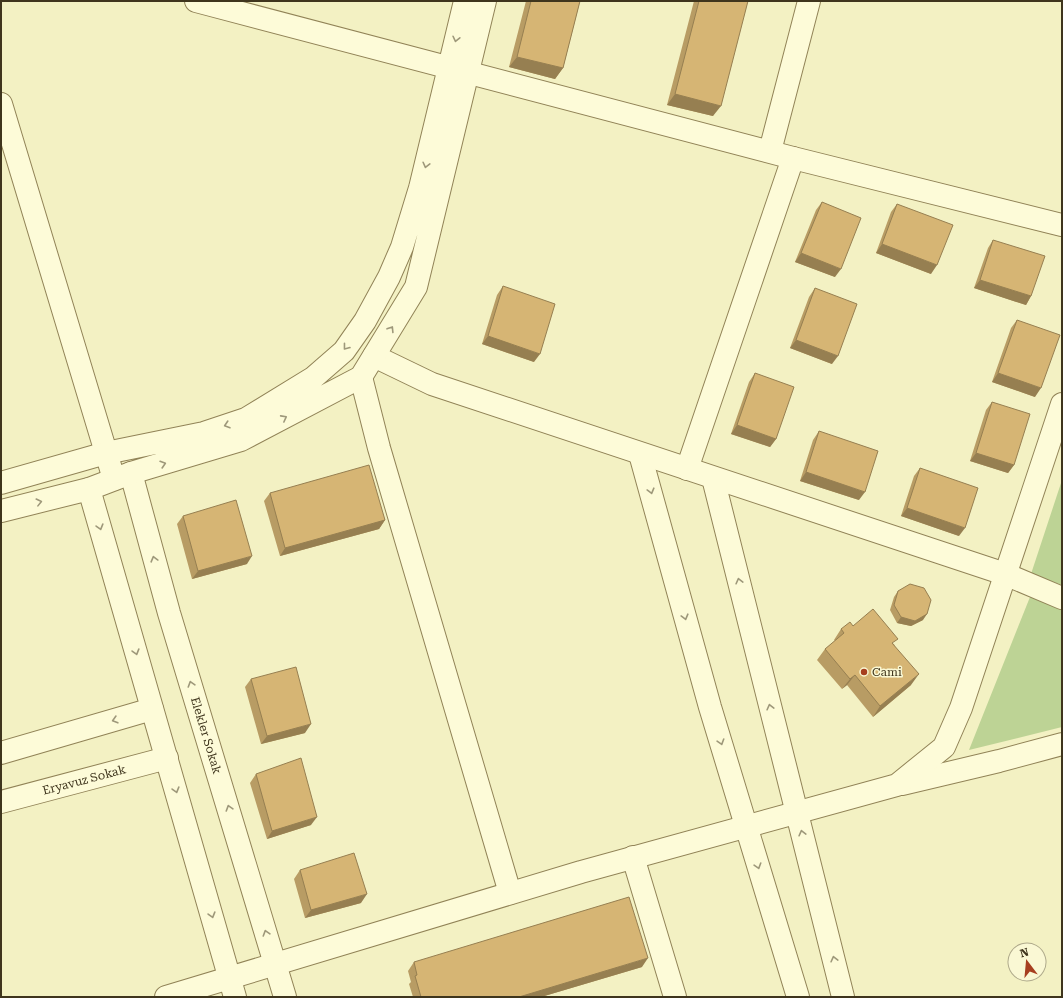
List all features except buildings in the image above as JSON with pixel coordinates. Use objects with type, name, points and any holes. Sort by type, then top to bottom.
[{"type":"street","points":[[196,1],[793,158],[1062,225]]},
{"type":"street","points":[[1,511],[89,489],[122,476],[241,440],[361,377],[416,287],[459,71],[465,1]]},
{"type":"street","points":[[1,483],[106,453],[204,433],[246,419],[313,378],[344,351],[369,315],[389,277],[402,247],[459,71],[484,1]]},
{"type":"street","points":[[770,152],[809,1]]},
{"type":"street","name":"Elekler Sokak","points":[[1,104],[106,453],[122,476],[169,613],[285,997]]},
{"type":"street","points":[[687,469],[793,158]]},
{"type":"street","points":[[374,356],[432,384],[1005,574],[1062,598]]},
{"type":"street","points":[[361,377],[381,456],[510,893]]},
{"type":"street","points":[[897,785],[944,747],[962,708],[1062,404]]},
{"type":"street","points":[[640,454],[710,707],[798,997]]},
{"type":"street","points":[[713,478],[843,997]]},
{"type":"street","points":[[89,489],[233,987]]},
{"type":"street","points":[[1,753],[152,709]]},
{"type":"street","points":[[166,997],[233,987],[276,964],[510,893],[633,857],[897,785],[999,761],[1062,744]]},
{"type":"street","name":"Eryavuz Sokak","points":[[1,802],[167,758]]},
{"type":"street","points":[[633,857],[675,997]]},
{"type":"green space","points":[[1062,480],[1062,585],[1031,574]]},
{"type":"green space","points":[[1030,597],[1062,610],[1062,727],[969,750]]},
{"type":"place","name":"Cami","points":[[864,672]]}]
